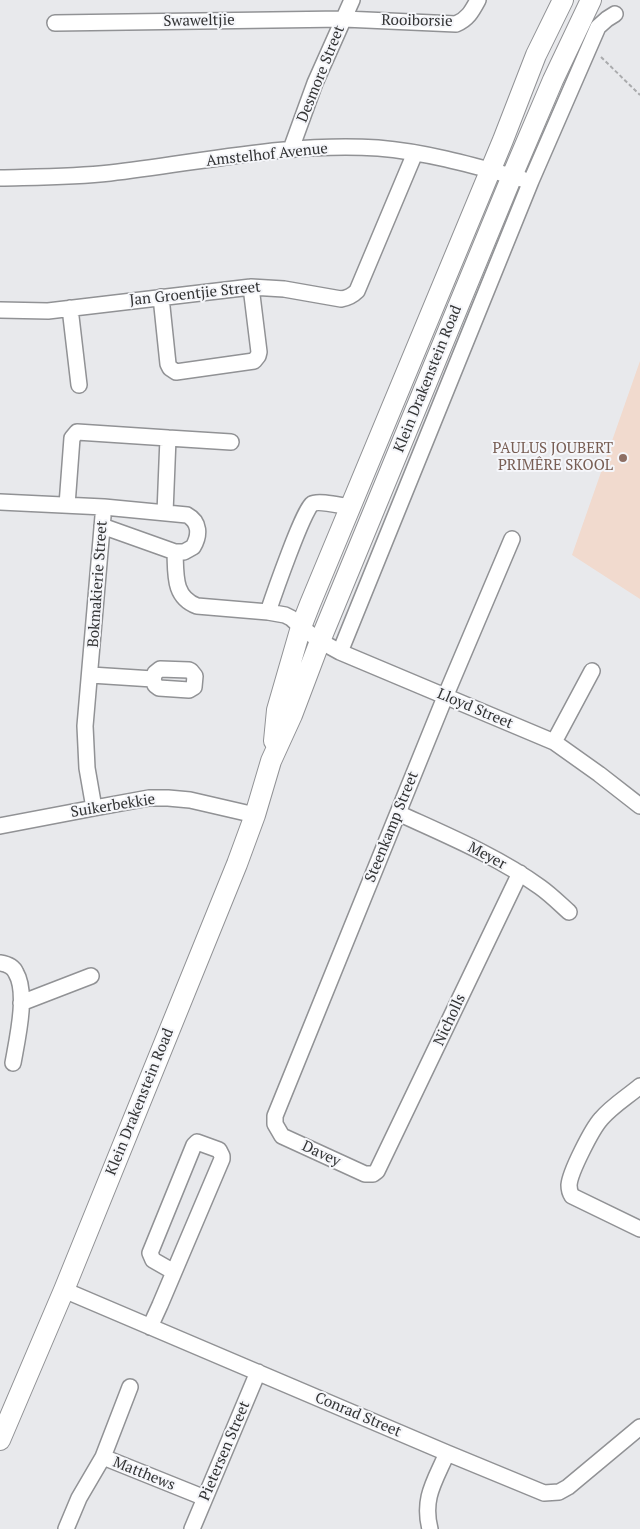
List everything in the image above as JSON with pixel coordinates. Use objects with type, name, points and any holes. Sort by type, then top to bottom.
[{"type":"main road","name":"Klein Drakenstein Road","points":[[271,761],[277,710],[301,627],[536,55],[563,0]]},
{"type":"main road","name":"Klein Drakenstein Road","points":[[0,1440],[64,1290],[226,890],[255,815],[271,761],[292,715],[320,641],[522,178],[553,80],[591,0]]},
{"type":"street","name":"Desmore Street","points":[[291,149],[315,83],[352,0]]},
{"type":"street","name":"Rooiborsie","points":[[344,19],[456,24],[472,13],[478,0]]},
{"type":"street","points":[[340,652],[522,178],[590,47],[598,27],[615,14]]},
{"type":"street","name":"Swaweltjie","points":[[55,23],[344,19]]},
{"type":"street","name":"Amstelhof Avenue","points":[[0,178],[107,173],[291,149],[378,148],[415,153],[522,178]]},
{"type":"street","name":"Jan Groentjie Street","points":[[0,310],[70,308],[251,287],[284,289],[341,299],[352,296],[357,291],[415,153]]},
{"type":"street","points":[[161,297],[168,364],[176,372],[254,361],[256,359],[258,352],[251,287]]},
{"type":"street","points":[[70,308],[79,385]]},
{"type":"street","points":[[67,505],[72,438],[77,432],[231,442]]},
{"type":"street","points":[[165,513],[168,438]]},
{"type":"street","name":"Bokmakierie Street","points":[[0,502],[104,507],[91,675],[85,726],[87,768],[94,808]]},
{"type":"street","points":[[268,612],[298,529],[310,504],[316,502],[350,507]]},
{"type":"street","points":[[102,526],[175,552],[184,552],[194,547],[198,533],[193,518],[187,515],[104,507]]},
{"type":"street","name":"Steenkamp Street","points":[[275,1116],[445,697],[512,539]]},
{"type":"street","name":"Lloyd Street","points":[[175,552],[180,592],[189,603],[197,606],[277,613],[291,618],[320,641],[340,652],[554,742],[640,806]]},
{"type":"street","points":[[554,742],[592,671]]},
{"type":"street","points":[[91,675],[152,679]]},
{"type":"street","name":"Suikerbekkie","points":[[0,826],[149,798],[190,800],[255,815]]},
{"type":"street","name":"Meyer","points":[[398,813],[477,849],[520,873],[542,888],[569,912]]},
{"type":"street","name":"Nicholls","points":[[380,1167],[520,873]]},
{"type":"street","points":[[0,963],[6,964],[17,973],[21,1003],[13,1063]]},
{"type":"street","points":[[21,1003],[91,976]]},
{"type":"street","points":[[640,1086],[601,1118],[588,1138],[569,1186],[572,1196],[640,1229]]},
{"type":"street","name":"Davey","points":[[275,1116],[274,1124],[282,1136],[365,1174],[373,1174],[380,1167]]},
{"type":"street","points":[[150,1328],[174,1272],[222,1159],[219,1150],[197,1142],[194,1145],[150,1253],[153,1260],[174,1272]]},
{"type":"street","name":"Conrad Street","points":[[64,1290],[150,1328],[544,1493],[559,1492],[568,1487],[640,1427]]},
{"type":"street","name":"Pietersen Street","points":[[192,1529],[258,1372]]},
{"type":"street","points":[[102,1457],[130,1387]]},
{"type":"street","points":[[430,1529],[427,1518],[428,1501],[446,1453]]},
{"type":"street","name":"Matthews","points":[[66,1529],[79,1498],[102,1457],[205,1498]]},
{"type":"path","points":[[590,47],[640,95]]},
{"type":"shaded area","name":"PAULUS JOUBERT PRIMÊRE SKOOL","points":[[640,361],[640,599],[572,555]]},
{"type":"place","name":"PAULUS JOUBERT PRIMÊRE SKOOL","points":[[623,458]]}]
